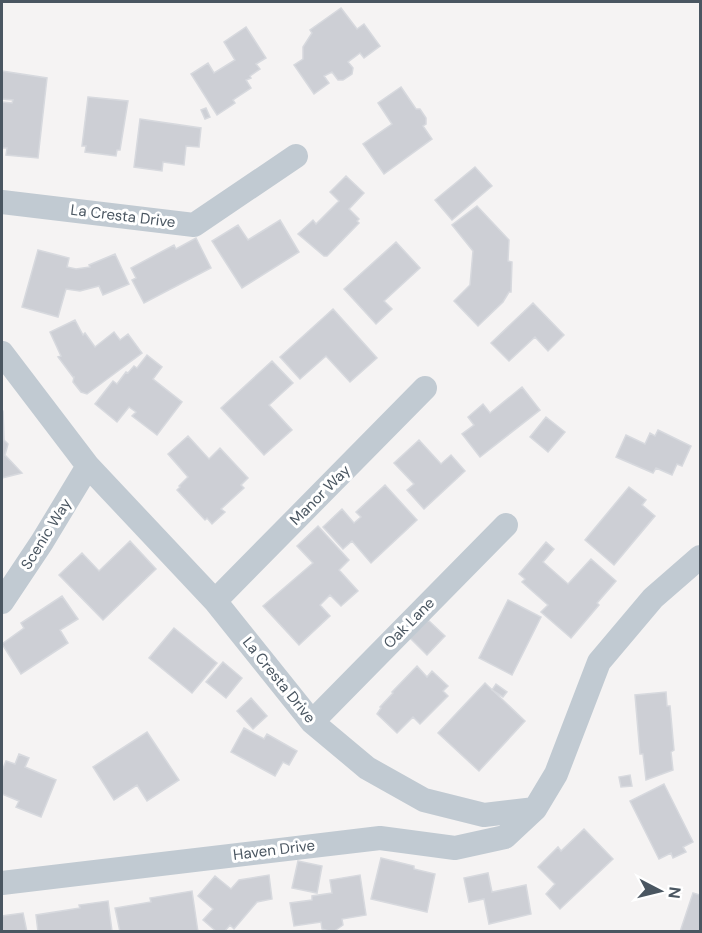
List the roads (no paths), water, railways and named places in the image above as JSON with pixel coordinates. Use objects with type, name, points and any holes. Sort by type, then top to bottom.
[{"type":"street","name":"La Cresta Drive","points":[[2,202],[194,225],[296,156]]},
{"type":"street","name":"La Cresta Drive","points":[[2,352],[88,466],[215,601],[312,722],[367,768],[424,800],[484,815],[535,809]]},
{"type":"street","name":"Manor Way","points":[[215,601],[425,388]]},
{"type":"street","name":"Scenic Way","points":[[2,602],[88,466]]},
{"type":"street","name":"Oak Lane","points":[[312,722],[506,525]]},
{"type":"street","points":[[535,809],[556,774],[599,662],[654,598],[700,557]]},
{"type":"street","name":"Haven Drive","points":[[2,883],[380,838],[455,848],[506,837],[535,809]]}]
